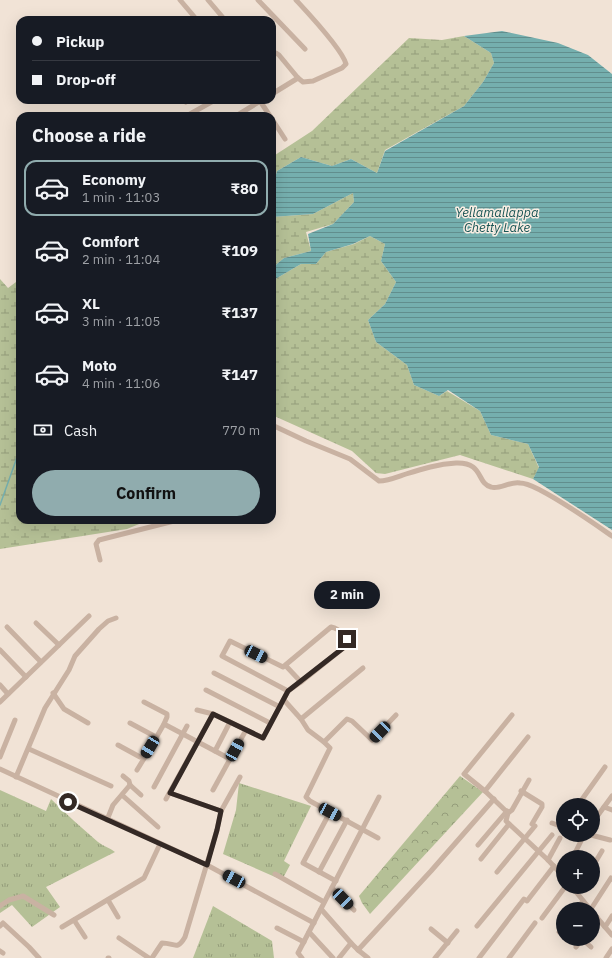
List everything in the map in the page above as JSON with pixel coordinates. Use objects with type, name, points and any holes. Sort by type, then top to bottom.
[{"type":"street","points":[[180,0],[194,16]]},
{"type":"street","points":[[208,0],[222,16]]},
{"type":"street","points":[[258,0],[273,16]]},
{"type":"street","points":[[276,53],[298,78],[304,82],[313,81],[342,68],[346,64],[320,26],[296,0]]},
{"type":"street","points":[[276,19],[305,49]]},
{"type":"street","points":[[276,92],[298,78]]},
{"type":"street","points":[[193,112],[207,104]]},
{"type":"street","points":[[247,112],[256,104]]},
{"type":"street","points":[[276,125],[285,139]]},
{"type":"street","points":[[276,427],[306,441],[350,458],[379,481],[432,466],[458,463],[470,465],[478,471],[488,486],[496,488],[516,482],[530,486],[553,497],[612,536]]},
{"type":"street","points":[[100,560],[96,544],[99,540],[162,524]]},
{"type":"street","points":[[0,702],[90,616]]},
{"type":"street","points":[[16,777],[29,750],[45,708],[53,693],[69,670],[75,656],[89,639],[108,621],[116,618]]},
{"type":"street","points":[[36,623],[60,645]]},
{"type":"street","points":[[7,627],[41,662]]},
{"type":"street","points":[[197,710],[213,714],[263,738],[288,691],[347,645],[347,639],[338,629],[331,627],[283,667],[230,641],[222,656],[288,691]]},
{"type":"street","points":[[0,650],[26,677]]},
{"type":"street","points":[[286,666],[301,682]]},
{"type":"street","points":[[301,719],[363,668]]},
{"type":"street","points":[[214,673],[280,707]]},
{"type":"street","points":[[0,685],[8,694]]},
{"type":"street","points":[[206,690],[270,723]]},
{"type":"street","points":[[53,693],[64,709],[88,722]]},
{"type":"street","points":[[284,700],[301,719],[308,730],[330,748],[306,797],[310,801],[378,838]]},
{"type":"street","points":[[137,770],[167,717],[167,714],[144,702]]},
{"type":"street","points":[[166,799],[213,714]]},
{"type":"street","points":[[324,742],[347,719],[352,721],[372,740],[396,715]]},
{"type":"street","points":[[507,812],[464,774],[512,715]]},
{"type":"street","points":[[0,757],[15,720]]},
{"type":"street","points":[[215,751],[230,722]]},
{"type":"street","points":[[130,723],[156,738]]},
{"type":"street","points":[[164,724],[230,759]]},
{"type":"street","points":[[154,787],[187,726]]},
{"type":"street","points":[[213,790],[246,730]]},
{"type":"street","points":[[485,791],[528,737]]},
{"type":"street","points":[[118,745],[142,758],[145,757]]},
{"type":"street","points":[[29,750],[111,786]]},
{"type":"street","points":[[583,798],[606,767]]},
{"type":"street","points":[[0,769],[107,820],[207,865],[314,923]]},
{"type":"street","points":[[123,776],[141,795]]},
{"type":"street","points":[[119,938],[151,958],[162,943],[176,946],[180,945],[185,937],[217,830],[221,811],[240,777]]},
{"type":"street","points":[[478,845],[507,812],[512,810],[529,780]]},
{"type":"street","points":[[107,820],[113,805],[130,785]]},
{"type":"street","points":[[497,872],[535,826],[532,824],[542,807],[542,804],[521,792]]},
{"type":"street","points":[[170,793],[221,811]]},
{"type":"street","points":[[122,796],[158,827]]},
{"type":"street","points":[[600,812],[612,796]]},
{"type":"street","points":[[302,958],[298,953],[379,797]]},
{"type":"street","points":[[358,950],[431,871],[494,799]]},
{"type":"street","points":[[604,807],[612,810]]},
{"type":"street","points":[[330,812],[303,863],[336,881]]},
{"type":"street","points":[[478,958],[524,899],[526,901],[554,866],[506,821],[507,812]]},
{"type":"street","points":[[319,872],[346,820]]},
{"type":"street","points":[[552,823],[556,824]]},
{"type":"street","points":[[481,859],[509,824]]},
{"type":"street","points":[[477,926],[552,835]]},
{"type":"street","points":[[600,837],[610,840]]},
{"type":"street","points":[[548,860],[558,842]]},
{"type":"street","points":[[62,927],[144,878],[160,844]]},
{"type":"street","points":[[275,874],[324,902]]},
{"type":"street","points":[[595,902],[612,878]]},
{"type":"street","points":[[332,888],[354,910]]},
{"type":"street","points":[[542,918],[560,894]]},
{"type":"street","points":[[579,894],[583,901]]},
{"type":"street","points":[[0,906],[9,900],[23,896],[54,915]]},
{"type":"street","points":[[108,900],[118,917]]},
{"type":"street","points":[[321,909],[351,943],[368,958]]},
{"type":"street","points":[[605,927],[612,916]]},
{"type":"street","points":[[74,920],[85,937]]},
{"type":"street","points":[[600,921],[612,935]]},
{"type":"street","points":[[1,923],[29,947],[39,958]]},
{"type":"street","points":[[509,958],[535,923]]},
{"type":"street","points":[[277,928],[304,942]]},
{"type":"street","points":[[431,929],[448,943]]},
{"type":"street","points":[[435,958],[457,931]]},
{"type":"street","points":[[309,932],[333,958]]},
{"type":"street","points":[[340,958],[351,943]]},
{"type":"street","points":[[608,957],[612,949]]},
{"type":"green space","points":[[464,36],[491,53],[494,63],[483,82],[464,106],[385,150],[377,173],[351,159],[332,166],[301,157],[277,171],[276,174],[276,154],[312,131],[409,38],[442,40]]},
{"type":"green space","points":[[353,193],[354,202],[333,224],[306,232],[311,251],[284,258],[276,265],[276,217],[313,214]]},
{"type":"green space","points":[[370,236],[385,244],[381,261],[396,282],[385,304],[368,320],[376,342],[407,365],[414,385],[439,396],[447,391],[480,411],[491,435],[528,444],[539,468],[533,479],[460,455],[385,474],[376,473],[352,451],[276,417],[276,279],[301,264],[316,264],[326,252],[354,244]]},
{"type":"green space","points":[[0,279],[8,288],[16,282],[16,524],[139,524],[127,529],[0,549]]},
{"type":"green space","points":[[460,776],[483,792],[370,914],[359,896]]},
{"type":"green space","points":[[239,783],[311,806],[284,861],[290,865],[282,880],[223,854],[236,810]]},
{"type":"green space","points":[[0,790],[46,811],[51,799],[98,842],[115,852],[46,887],[60,907],[32,927],[12,905],[0,913]]},
{"type":"green space","points":[[213,906],[272,941],[274,958],[193,958]]},
{"type":"water","name":"Yellamallappa Chetty Lake","points":[[502,31],[558,43],[588,55],[612,74],[612,530],[533,479],[539,467],[528,444],[491,435],[480,411],[448,390],[439,396],[414,385],[407,365],[376,342],[368,320],[385,304],[396,282],[381,261],[385,244],[370,236],[353,244],[326,252],[316,264],[301,264],[276,279],[276,265],[284,258],[311,251],[308,234],[333,224],[354,202],[353,193],[313,214],[276,217],[277,171],[301,157],[332,166],[351,159],[377,173],[385,151],[464,106],[483,82],[494,63],[491,53],[464,36]]},
{"type":"waterway","points":[[0,505],[16,460]]},
{"type":"route","points":[[68,802],[207,865],[221,811],[170,793],[213,714],[263,738],[288,691],[347,645],[347,639]]}]
